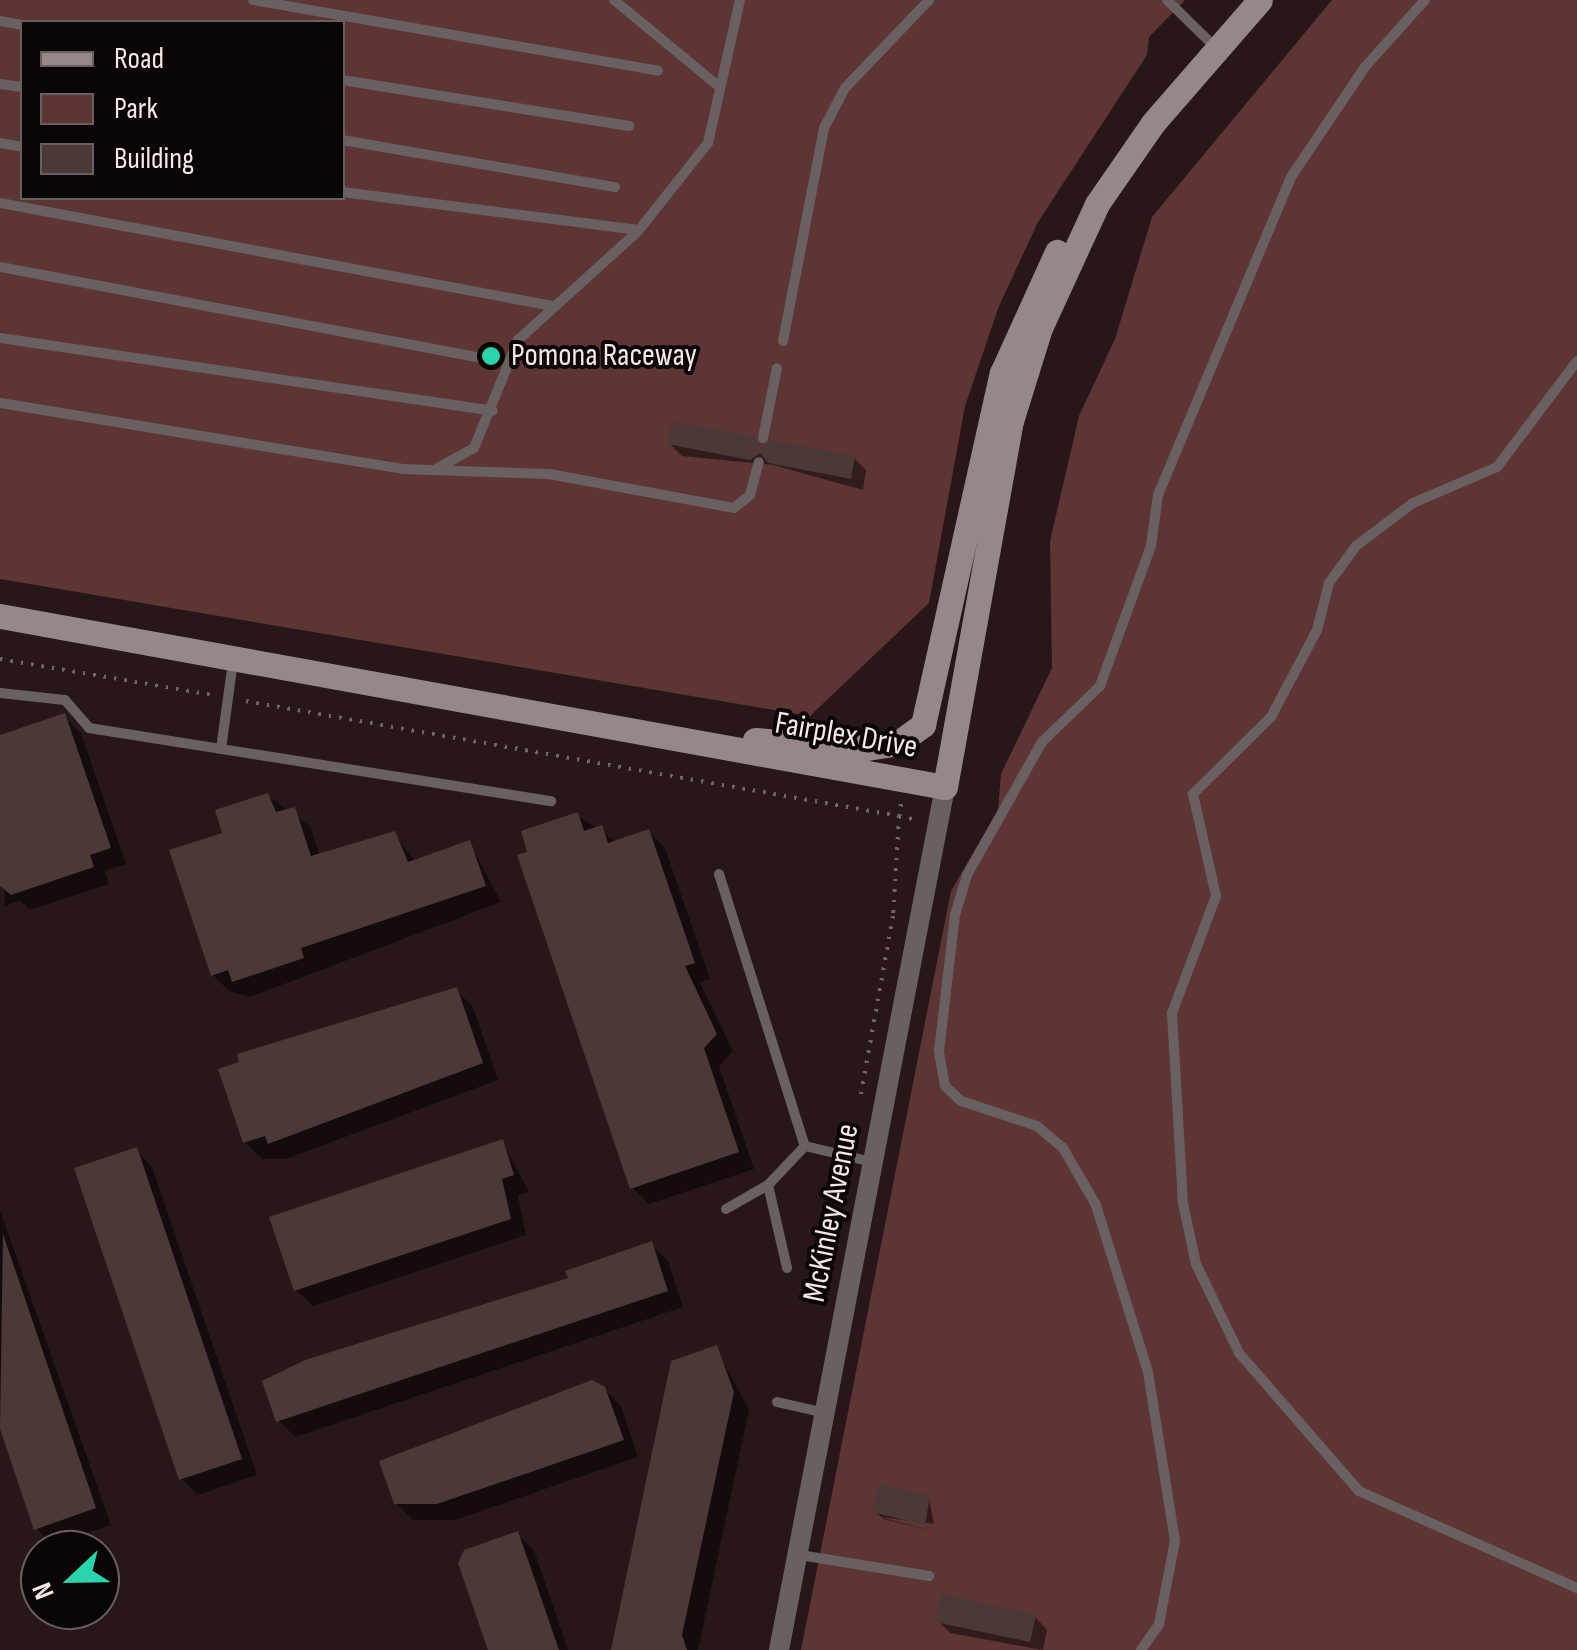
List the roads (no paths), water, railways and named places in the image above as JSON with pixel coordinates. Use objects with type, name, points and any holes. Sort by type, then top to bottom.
[{"type":"street","name":"Fairplex Drive","points":[[0,616],[945,786],[1023,376],[1065,267],[1146,132],[1260,0]]},
{"type":"street","points":[[685,740],[866,748],[898,744],[923,725],[1002,373],[1039,283],[1110,158],[1146,132]]},
{"type":"street","name":"McKinley Avenue","points":[[779,1650],[945,786]]},
{"type":"lane","points":[[254,0],[658,71]]},
{"type":"lane","points":[[614,0],[717,86]]},
{"type":"lane","points":[[434,470],[474,448],[493,411],[508,363],[553,306],[639,230],[708,143],[717,86],[740,0]]},
{"type":"lane","points":[[783,342],[824,128],[845,88],[930,0]]},
{"type":"lane","points":[[1166,0],[1216,49]]},
{"type":"lane","points":[[1141,1650],[1159,1624],[1175,1541],[1148,1372],[1096,1205],[1063,1148],[1037,1126],[961,1102],[944,1086],[940,1051],[955,915],[967,875],[1042,742],[1100,686],[1150,546],[1158,495],[1291,177],[1365,66],[1425,0]]},
{"type":"lane","points":[[345,80],[630,126]]},
{"type":"lane","points":[[345,141],[615,187]]},
{"type":"lane","points":[[345,192],[639,230]]},
{"type":"lane","points":[[0,203],[553,306]]},
{"type":"lane","points":[[0,267],[508,363]]},
{"type":"lane","points":[[0,338],[493,411]]},
{"type":"lane","points":[[1577,361],[1497,467],[1413,503],[1356,546],[1329,582],[1318,630],[1271,717],[1193,794],[1216,896],[1172,1014],[1183,1204],[1196,1264],[1239,1353],[1358,1491],[1577,1588]]},
{"type":"lane","points":[[763,438],[778,368]]},
{"type":"lane","points":[[0,403],[434,470],[549,474],[734,508],[750,495],[759,462]]},
{"type":"lane","points":[[221,749],[233,658]]},
{"type":"lane","points":[[0,693],[65,700],[89,728],[550,801]]},
{"type":"lane","points":[[719,874],[805,1146]]},
{"type":"lane","points":[[805,1146],[872,1162]]},
{"type":"lane","points":[[726,1209],[768,1185],[805,1146]]},
{"type":"lane","points":[[768,1185],[787,1268]]},
{"type":"lane","points":[[777,1402],[826,1414]]},
{"type":"lane","points":[[800,1555],[929,1576]]},
{"type":"place","name":"Pomona Raceway","points":[[491,356]]}]
